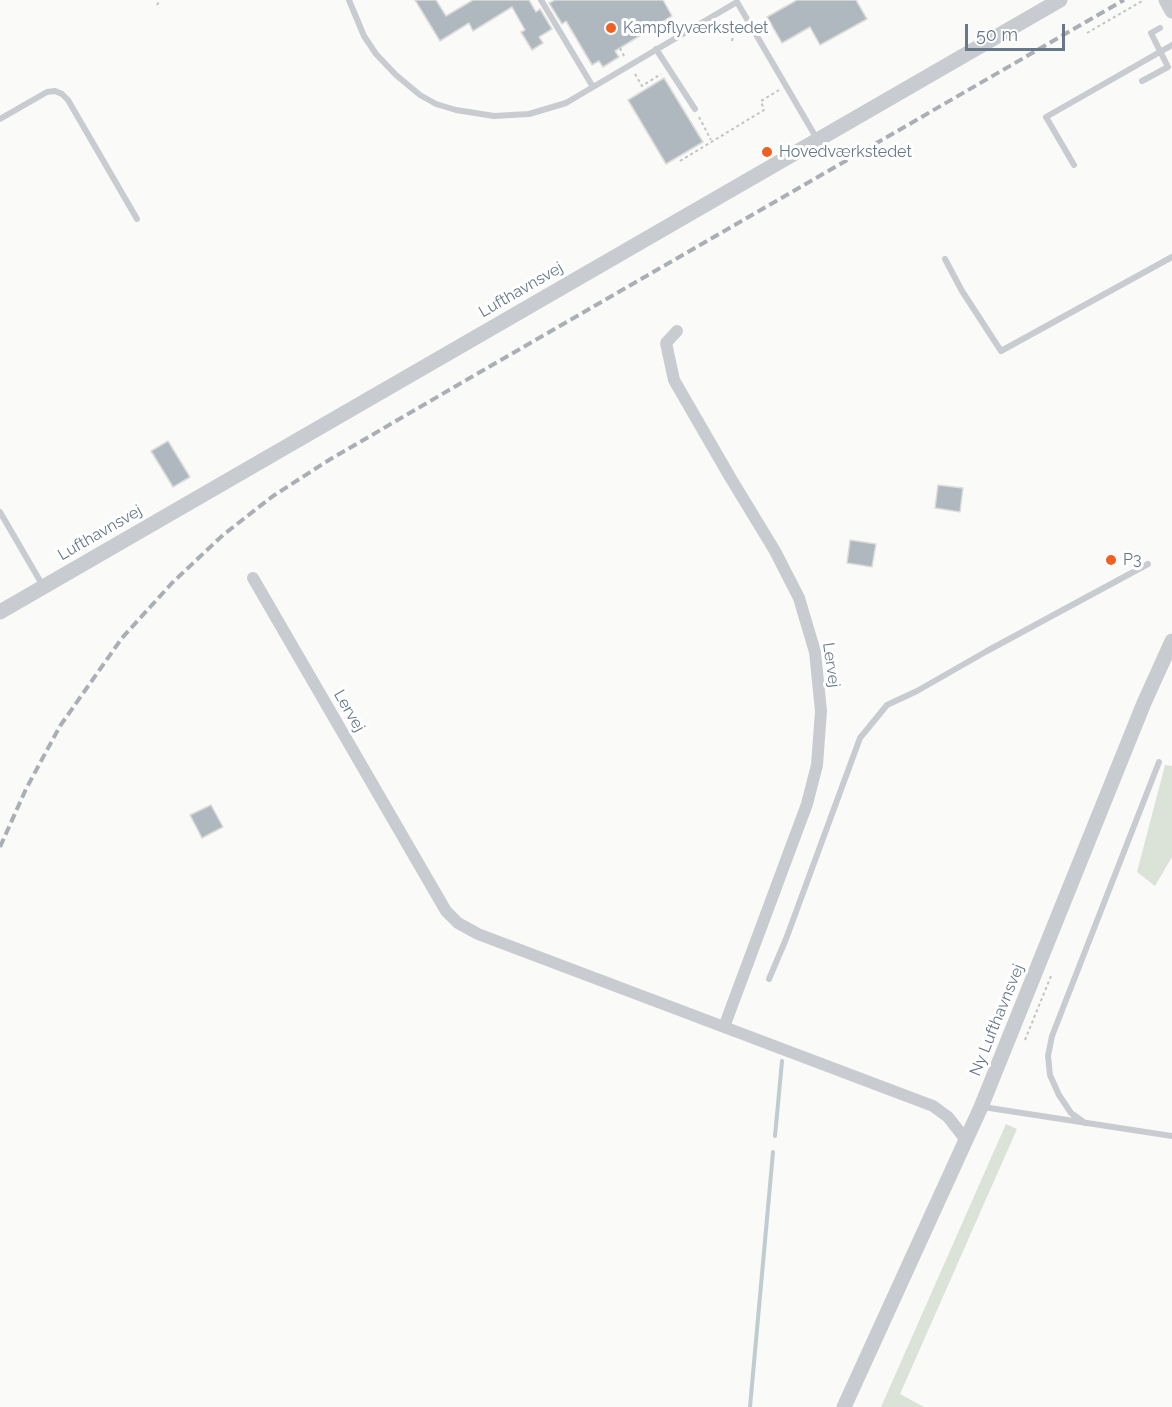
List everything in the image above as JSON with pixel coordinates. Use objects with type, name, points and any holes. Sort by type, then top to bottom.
[{"type":"street","name":"Lufthavnsvej","points":[[0,612],[1060,0]]},
{"type":"street","points":[[1166,0],[1172,11]]},
{"type":"street","name":"Lervej","points":[[677,331],[666,344],[674,380],[775,550],[799,598],[815,652],[821,711],[817,765],[807,804],[724,1027]]},
{"type":"street","name":"Lervej","points":[[253,578],[446,912],[458,923],[478,934],[933,1106],[948,1118],[966,1140]]},
{"type":"street","name":"Ny Lufthavnsvej","points":[[844,1407],[981,1107],[1144,704],[1172,641]]},
{"type":"lane","points":[[349,0],[364,36],[376,54],[420,95],[435,104],[472,114],[494,116],[529,114],[566,103],[737,1],[818,140]]},
{"type":"lane","points":[[541,0],[593,87]]},
{"type":"lane","points":[[1142,81],[1168,67],[1151,33],[1160,28]]},
{"type":"lane","points":[[1074,165],[1046,117],[1172,45]]},
{"type":"lane","points":[[656,49],[694,109]]},
{"type":"lane","points":[[0,119],[47,92],[55,91],[62,94],[68,100],[137,219]]},
{"type":"lane","points":[[945,259],[962,291],[1001,351],[1172,257]]},
{"type":"lane","points":[[0,512],[43,586]]},
{"type":"lane","points":[[769,979],[860,738],[887,705],[1148,564]]},
{"type":"lane","points":[[1085,1123],[1071,1113],[1050,1075],[1048,1056],[1052,1036],[1159,762]]},
{"type":"lane","points":[[981,1107],[1172,1136]]},
{"type":"path","points":[[157,5],[160,0]]},
{"type":"path","points":[[1087,33],[1144,0]]},
{"type":"path","points":[[732,41],[734,32],[749,21]]},
{"type":"path","points":[[620,48],[642,86],[669,70]]},
{"type":"path","points":[[680,161],[711,140],[764,110],[761,101],[786,84]]},
{"type":"path","points":[[694,109],[711,140]]},
{"type":"shaded area","points":[[1165,765],[1172,766],[1172,857],[1155,886],[1137,872]]},
{"type":"shaded area","points":[[1006,1124],[1017,1129],[900,1394],[924,1407],[881,1407]]},
{"type":"building","points":[[415,0],[436,0],[446,16],[473,0],[529,0],[536,12],[540,9],[552,29],[539,37],[543,43],[532,50],[521,32],[525,30],[512,7],[473,31],[469,23],[440,41]]},
{"type":"building","name":"Kampflyværkstedet","points":[[555,0],[663,0],[672,16],[615,51],[619,57],[603,67],[599,61],[592,65],[566,21],[562,24],[549,3]]},
{"type":"building","points":[[797,0],[856,0],[867,19],[820,45],[810,27],[782,43],[767,17]]},
{"type":"building","points":[[664,78],[703,142],[666,164],[628,100]]},
{"type":"building","points":[[168,441],[190,477],[173,487],[151,451]]},
{"type":"building","points":[[938,485],[963,488],[960,512],[935,508]]},
{"type":"building","points":[[850,540],[876,544],[872,567],[847,563]]},
{"type":"building","points":[[211,805],[223,827],[202,838],[190,815]]},
{"type":"waterway","points":[[775,1136],[782,1061]]},
{"type":"waterway","points":[[750,1407],[773,1152]]},
{"type":"railway","points":[[0,847],[26,789],[60,726],[122,638],[172,583],[223,535],[273,496],[329,460],[1124,0]]},
{"type":"place","name":"Kampflyværkstedet","points":[[611,28]]},
{"type":"place","name":"Hovedværkstedet","points":[[767,152]]},
{"type":"place","name":"P3","points":[[1111,560]]}]
